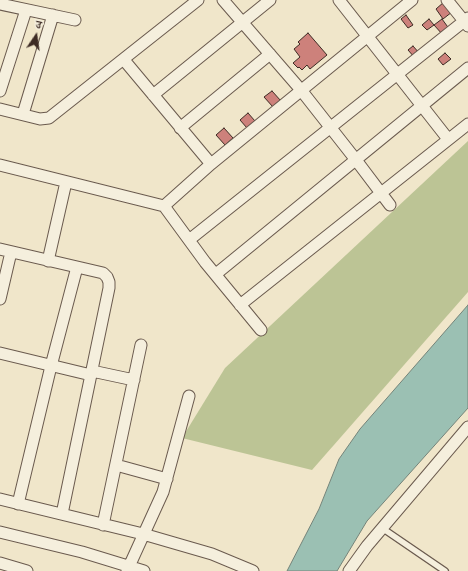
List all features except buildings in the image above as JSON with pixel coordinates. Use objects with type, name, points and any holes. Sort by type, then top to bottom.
[{"type":"street","points":[[0,109],[40,119],[49,118],[198,0]]},
{"type":"street","points":[[223,0],[302,90],[390,205]]},
{"type":"street","points":[[153,95],[270,0]]},
{"type":"street","points":[[339,0],[448,139]]},
{"type":"street","points":[[164,206],[211,164],[412,0]]},
{"type":"street","points":[[190,240],[396,74],[467,22],[447,0]]},
{"type":"street","points":[[0,4],[75,20]]},
{"type":"street","points":[[0,91],[26,10]]},
{"type":"street","points":[[23,114],[53,15]]},
{"type":"street","points":[[180,128],[270,54]]},
{"type":"street","points":[[124,60],[211,164]]},
{"type":"street","points":[[216,274],[468,68]]},
{"type":"street","points":[[240,305],[468,124]]},
{"type":"street","points":[[0,165],[164,206],[261,330]]},
{"type":"street","points":[[48,261],[66,182]]},
{"type":"street","points":[[0,249],[103,273],[109,282],[62,514]]},
{"type":"street","points":[[0,298],[11,252]]},
{"type":"street","points":[[18,504],[77,267]]},
{"type":"street","points":[[103,525],[141,345]]},
{"type":"street","points":[[0,353],[52,366],[134,380]]},
{"type":"street","points":[[128,568],[158,503],[167,479],[189,396]]},
{"type":"street","points":[[349,571],[367,546],[468,427]]},
{"type":"street","points":[[116,464],[167,479]]},
{"type":"street","points":[[0,500],[143,534],[212,554],[253,571]]},
{"type":"street","points":[[0,532],[82,552],[128,568],[144,571]]},
{"type":"street","points":[[0,563],[27,571]]},
{"type":"lane","points":[[382,528],[445,571]]},
{"type":"green space","points":[[468,141],[468,292],[312,470],[182,438],[225,368]]},
{"type":"water","points":[[468,305],[468,408],[367,521],[337,571],[287,571],[319,509],[339,459],[360,429]]}]
